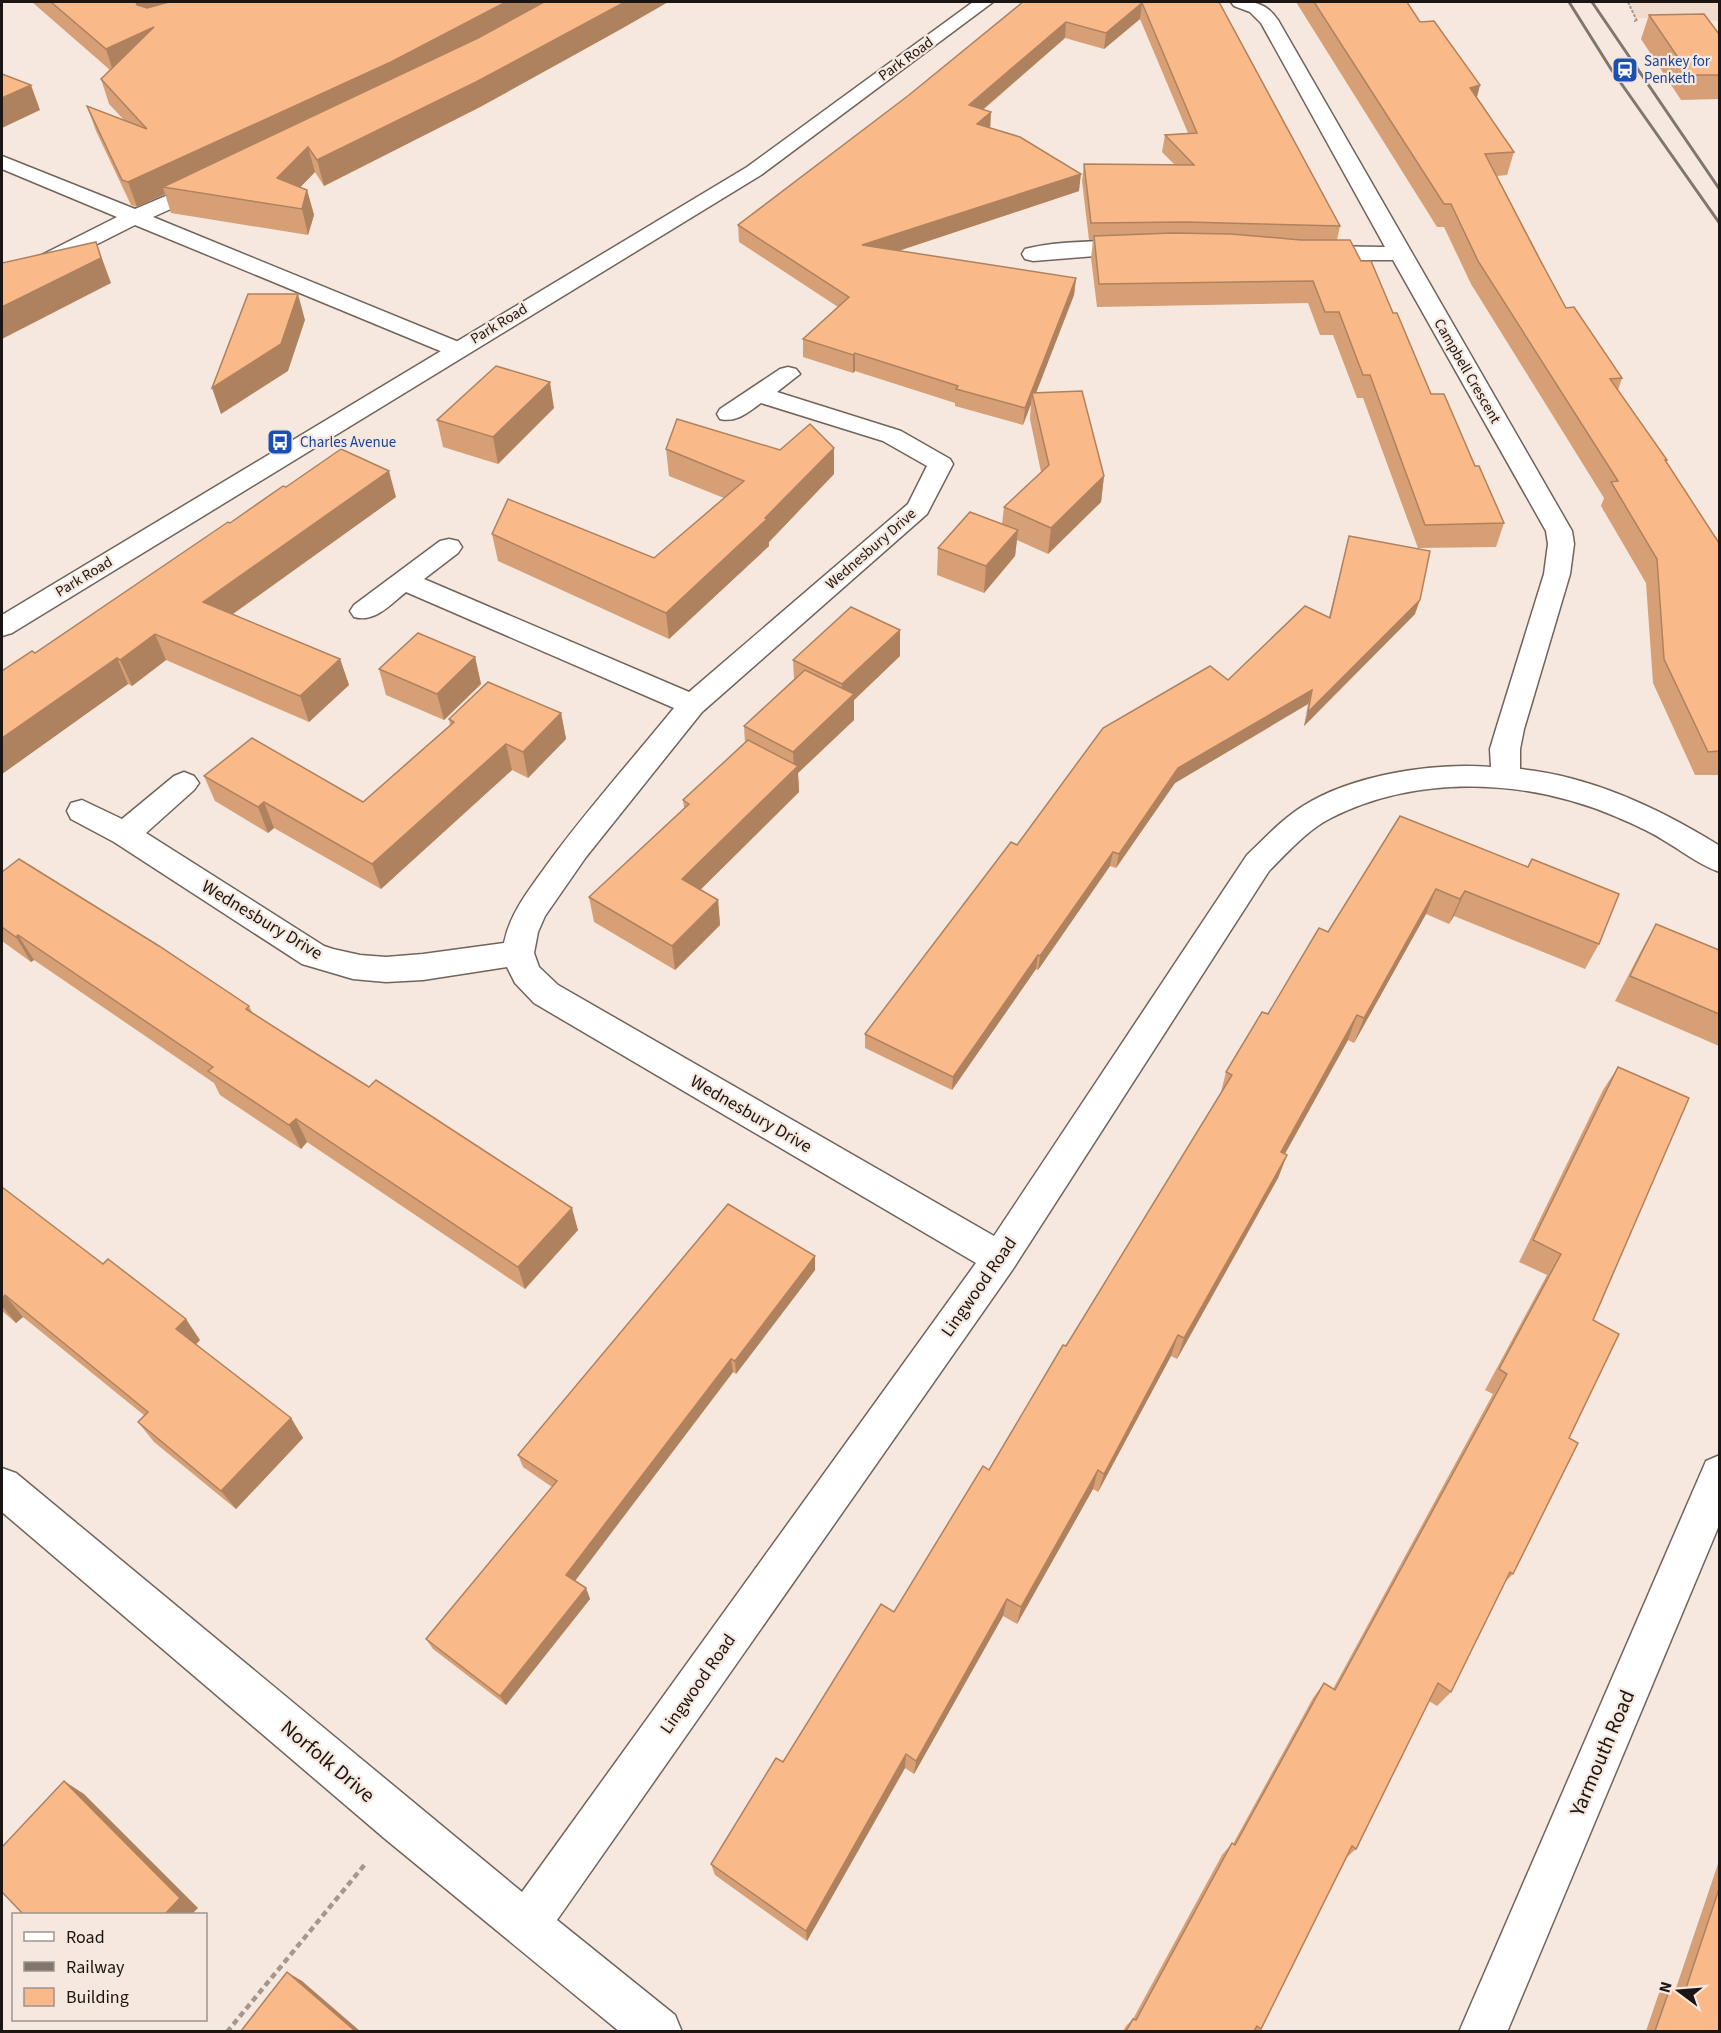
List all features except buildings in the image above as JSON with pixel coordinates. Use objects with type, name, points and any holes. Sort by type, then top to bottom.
[{"type":"street","name":"Park Road","points":[[2,627],[754,171],[984,2]]},
{"type":"street","name":"Campbell Crescent","points":[[1240,2],[1256,8],[1269,20],[1559,531],[1561,544],[1557,574],[1510,729],[1505,749],[1506,777]]},
{"type":"street","points":[[2,162],[458,350]]},
{"type":"street","points":[[2,282],[136,217],[230,175]]},
{"type":"street","points":[[1011,244],[1030,261],[1066,250],[1158,247]]},
{"type":"street","points":[[1296,253],[1400,254]]},
{"type":"street","points":[[729,414],[788,374]]},
{"type":"street","name":"Wednesbury Drive","points":[[758,394],[892,436],[941,464],[918,508],[692,705],[575,849],[531,911],[522,932],[518,953],[526,974],[546,994],[1000,1258]]},
{"type":"street","points":[[364,611],[449,547]]},
{"type":"street","points":[[404,581],[692,705]]},
{"type":"street","points":[[1506,777],[1569,788],[1611,801],[1653,820],[1719,861]]},
{"type":"street","name":"Lingwood Road","points":[[527,1924],[1000,1258],[1258,862],[1287,834],[1319,810],[1365,791],[1411,780],[1506,777]]},
{"type":"street","points":[[125,834],[184,783]]},
{"type":"street","name":"Wednesbury Drive","points":[[82,811],[125,834],[313,955],[339,964],[365,969],[397,969],[518,953]]},
{"type":"street","name":"Yarmouth Road","points":[[1483,2031],[1683,1564],[1719,1474]]},
{"type":"street","name":"Norfolk Drive","points":[[2,1487],[400,1822],[658,2031]]},
{"type":"path","points":[[1628,2],[1637,21],[1634,21]]},
{"type":"path","points":[[227,2031],[400,1822]]},
{"type":"shaded area","points":[[1629,2],[1719,2],[1719,21],[1636,18]]},
{"type":"railway","points":[[1569,2],[1611,69],[1720,224]]},
{"type":"railway","points":[[1592,2],[1720,190]]},
{"type":"place","name":"Sankey for Penketh","points":[[1625,70]]},
{"type":"place","name":"Charles Avenue","points":[[280,442]]}]
